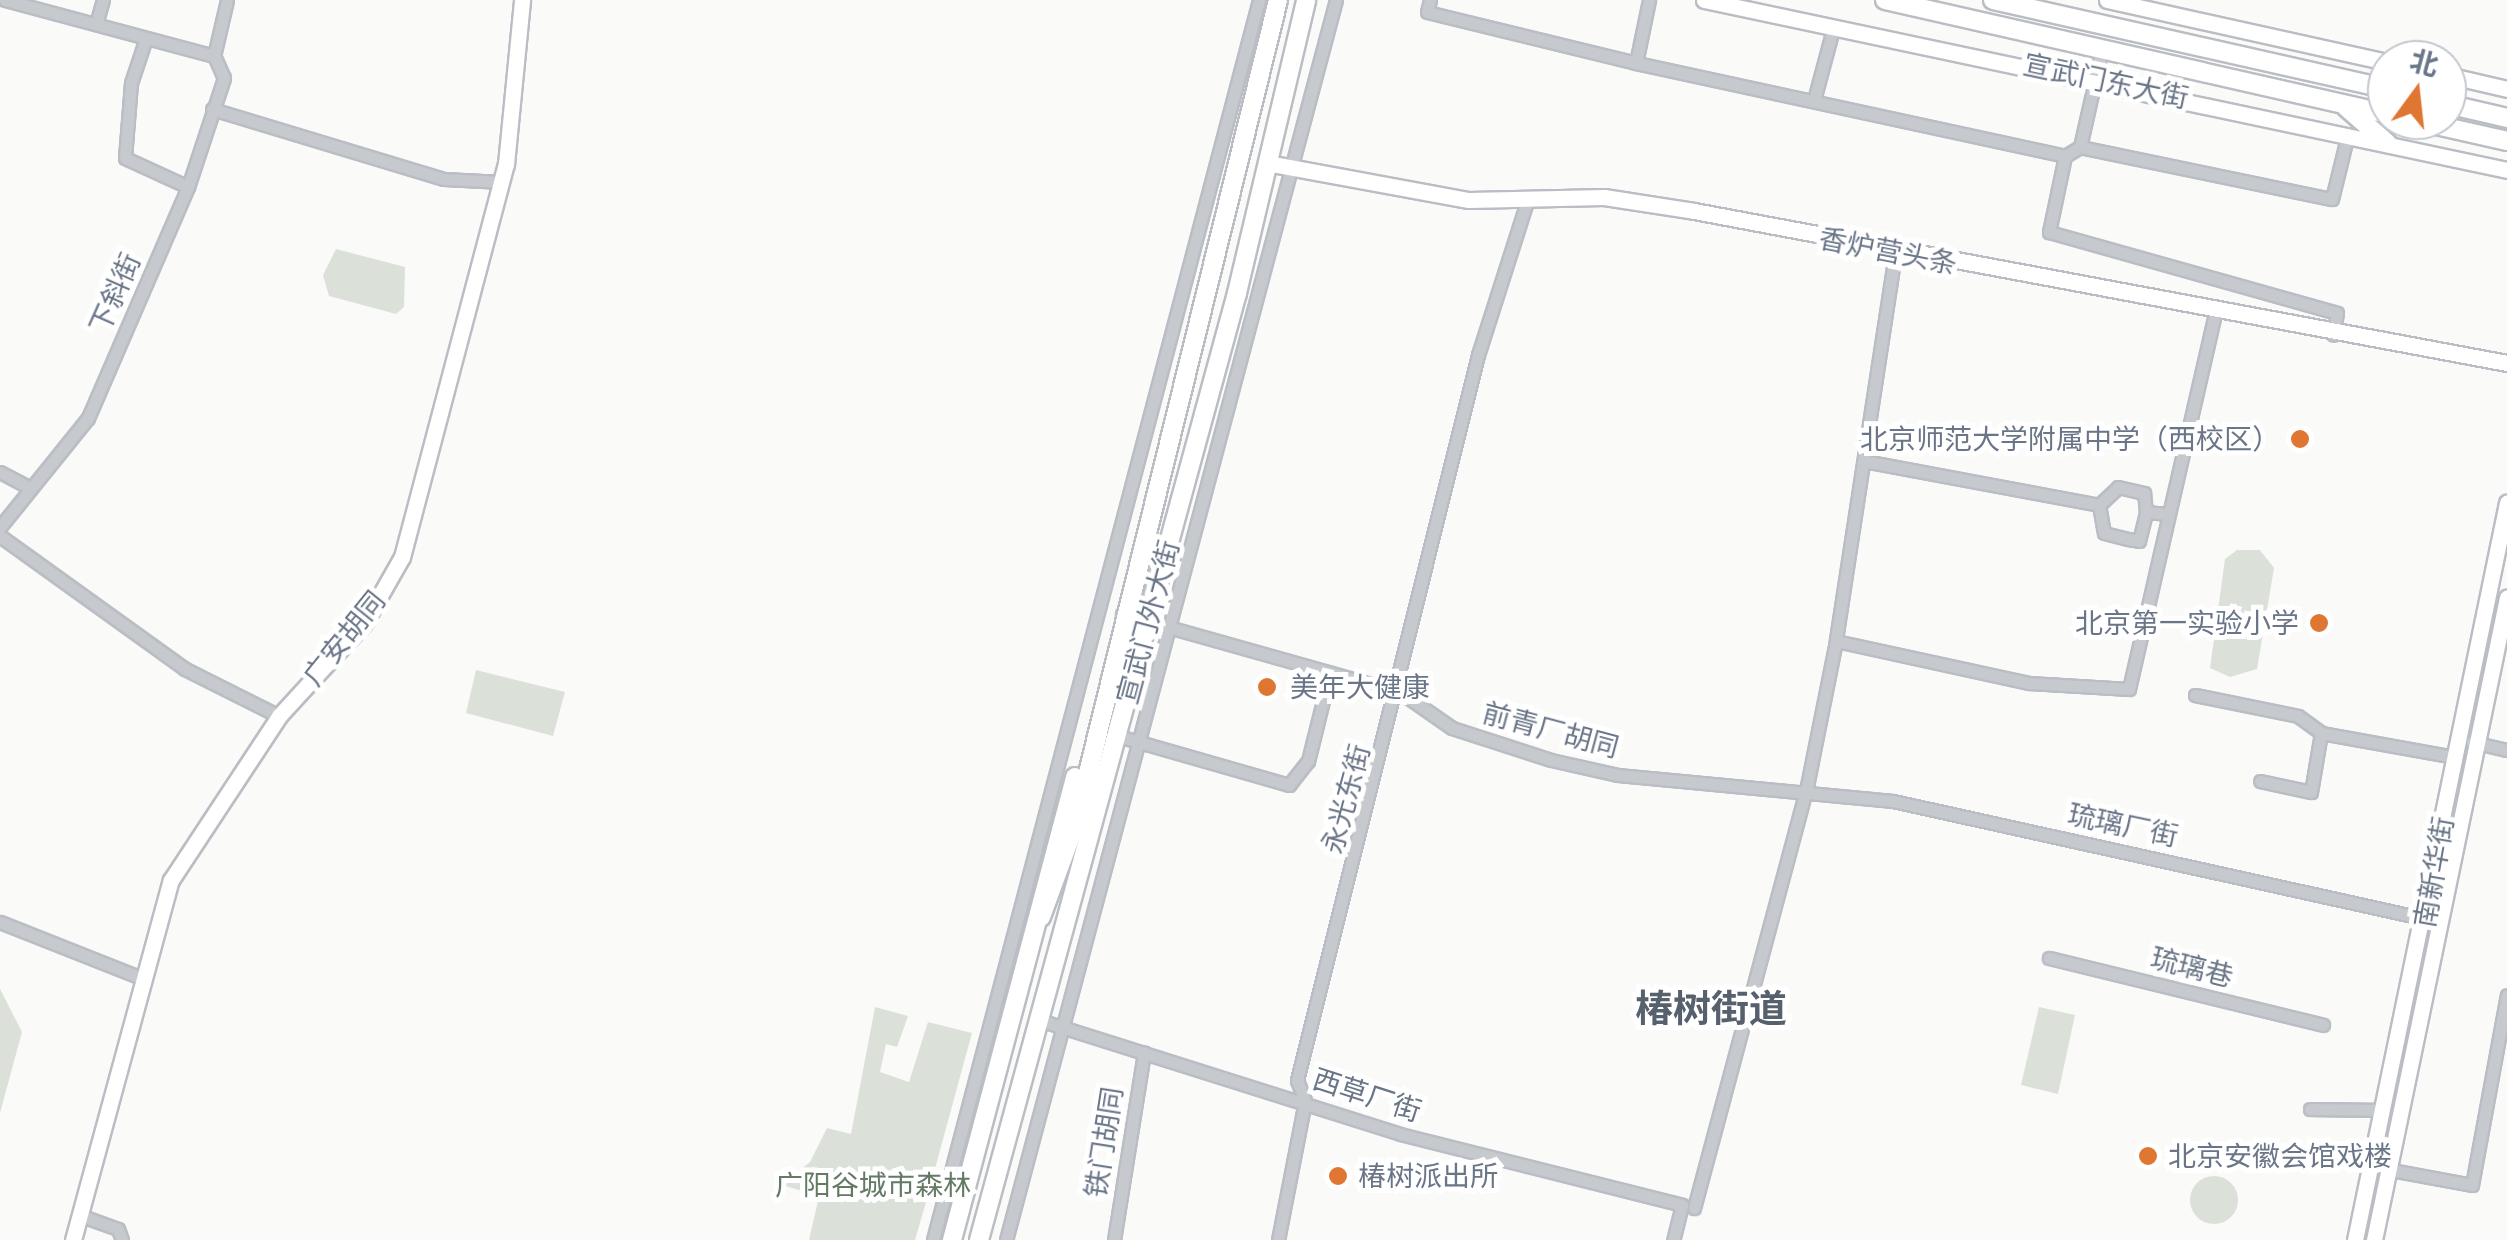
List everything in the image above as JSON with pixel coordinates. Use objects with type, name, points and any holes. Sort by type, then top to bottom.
[{"type":"main road","name":"宣武门外大街","points":[[952,1240],[1041,917],[1076,822],[1098,710],[1278,0]]},
{"type":"main road","name":"宣武门外大街","points":[[979,1240],[1118,736],[1268,163],[1306,0]]},
{"type":"main road","name":"宣武门东大街","points":[[1885,0],[2367,110]]},
{"type":"main road","name":"宣武门东大街","points":[[1993,0],[2367,84]]},
{"type":"main road","points":[[2341,104],[2387,143]]},
{"type":"main road","points":[[2467,109],[2507,118]]},
{"type":"main road","points":[[2467,132],[2507,141]]},
{"type":"street","points":[[5,0],[214,56]]},
{"type":"street","points":[[96,24],[102,0]]},
{"type":"street","name":"下斜街","points":[[0,527],[88,418],[188,187],[224,78],[214,56],[227,0]]},
{"type":"street","name":"广安胡同","points":[[73,1240],[139,977],[188,846],[279,716],[365,622],[402,557],[502,182],[522,0]]},
{"type":"street","points":[[933,1240],[1259,0]]},
{"type":"street","points":[[1006,1240],[1174,629],[1296,168],[1336,0]]},
{"type":"street","points":[[1430,0],[1427,12],[1636,62],[2065,156],[2080,147],[2332,198],[2348,134]]},
{"type":"street","points":[[1636,62],[1649,0]]},
{"type":"street","name":"宣武门东大街","points":[[1704,0],[1833,29],[2098,78],[2507,170]]},
{"type":"street","points":[[2107,0],[2367,58]]},
{"type":"street","points":[[1814,100],[1833,29]]},
{"type":"street","points":[[146,38],[131,83],[125,158],[188,187]]},
{"type":"street","points":[[2080,147],[2102,49]]},
{"type":"street","points":[[2467,80],[2507,89]]},
{"type":"street","points":[[212,109],[444,179],[502,182]]},
{"type":"street","points":[[2065,156],[2049,232],[2337,313],[2334,335]]},
{"type":"street","name":"香炉营头条","points":[[1268,163],[1469,200],[1528,198],[1694,211],[1895,254],[2216,310],[2334,335],[2507,362]]},
{"type":"street","name":"永光东街","points":[[1278,1240],[1305,1101],[1297,1080],[1400,692],[1478,355],[1528,198]]},
{"type":"street","points":[[1674,1240],[1688,1206],[1807,786],[1836,641],[1895,254]]},
{"type":"street","points":[[1836,641],[2097,694],[2129,689],[2216,310]]},
{"type":"street","points":[[1864,461],[2099,505]]},
{"type":"street","points":[[0,472],[30,488]]},
{"type":"street","points":[[2118,487],[2144,493],[2146,512],[2139,540],[2104,533],[2099,505],[2118,487]]},
{"type":"street","name":"南新华街","points":[[2355,1240],[2426,920],[2454,757],[2507,503]]},
{"type":"street","points":[[2146,512],[2168,514]]},
{"type":"street","points":[[0,536],[185,668],[279,716]]},
{"type":"street","name":"南新华街","points":[[2374,1240],[2391,1170],[2472,742],[2507,598]]},
{"type":"street","name":"前青厂胡同","points":[[1122,614],[1400,692],[1452,728],[1618,775],[1792,793],[1807,786]]},
{"type":"street","points":[[1118,736],[1289,785],[1308,761],[1330,673]]},
{"type":"street","points":[[2195,695],[2298,716],[2321,733],[2454,757]]},
{"type":"street","points":[[2260,782],[2311,792],[2321,733]]},
{"type":"street","points":[[2472,742],[2507,750]]},
{"type":"street","name":"琉璃厂街","points":[[1807,786],[2426,920]]},
{"type":"street","points":[[0,922],[139,977]]},
{"type":"street","name":"琉璃巷","points":[[2049,958],[2324,1025]]},
{"type":"street","points":[[2391,1170],[2472,1184],[2507,995]]},
{"type":"street","name":"西草厂街","points":[[1039,1020],[1305,1101],[1688,1206]]},
{"type":"street","name":"铁门胡同","points":[[1114,1240],[1144,1052]]},
{"type":"street","points":[[2310,1109],[2384,1110]]},
{"type":"street","points":[[80,1215],[118,1229],[122,1240]]},
{"type":"green space","points":[[336,249],[405,267],[404,307],[396,314],[329,296],[323,275]]},
{"type":"green space","points":[[2237,550],[2260,550],[2274,568],[2257,669],[2230,677],[2210,668],[2225,559]]},
{"type":"green space","points":[[476,670],[565,692],[553,736],[466,713]]},
{"type":"green space","points":[[0,989],[22,1032],[0,1113]]},
{"type":"green space","name":"广阳谷城市森林","points":[[875,1007],[908,1016],[897,1047],[886,1044],[880,1072],[909,1082],[928,1022],[972,1033],[924,1209],[915,1240],[809,1240],[819,1196],[782,1185],[810,1162],[827,1128],[851,1134]]},
{"type":"green space","points":[[2039,1007],[2075,1015],[2058,1094],[2021,1085]]},
{"type":"green space","points":[[2214,1176],[2231,1183],[2238,1200],[2231,1217],[2214,1224],[2197,1217],[2190,1200],[2197,1183]]},
{"type":"place","name":"北京师范大学附属中学（西校区）","points":[[2300,439]]},
{"type":"place","name":"北京第一实验小学","points":[[2319,623]]},
{"type":"place","name":"美年大健康","points":[[1267,687]]},
{"type":"place","name":"北京安徽会馆戏楼","points":[[2148,1156]]},
{"type":"place","name":"椿树派出所","points":[[1338,1176]]},
{"type":"district","name":"椿树街道","points":[[1711,1008]]}]
